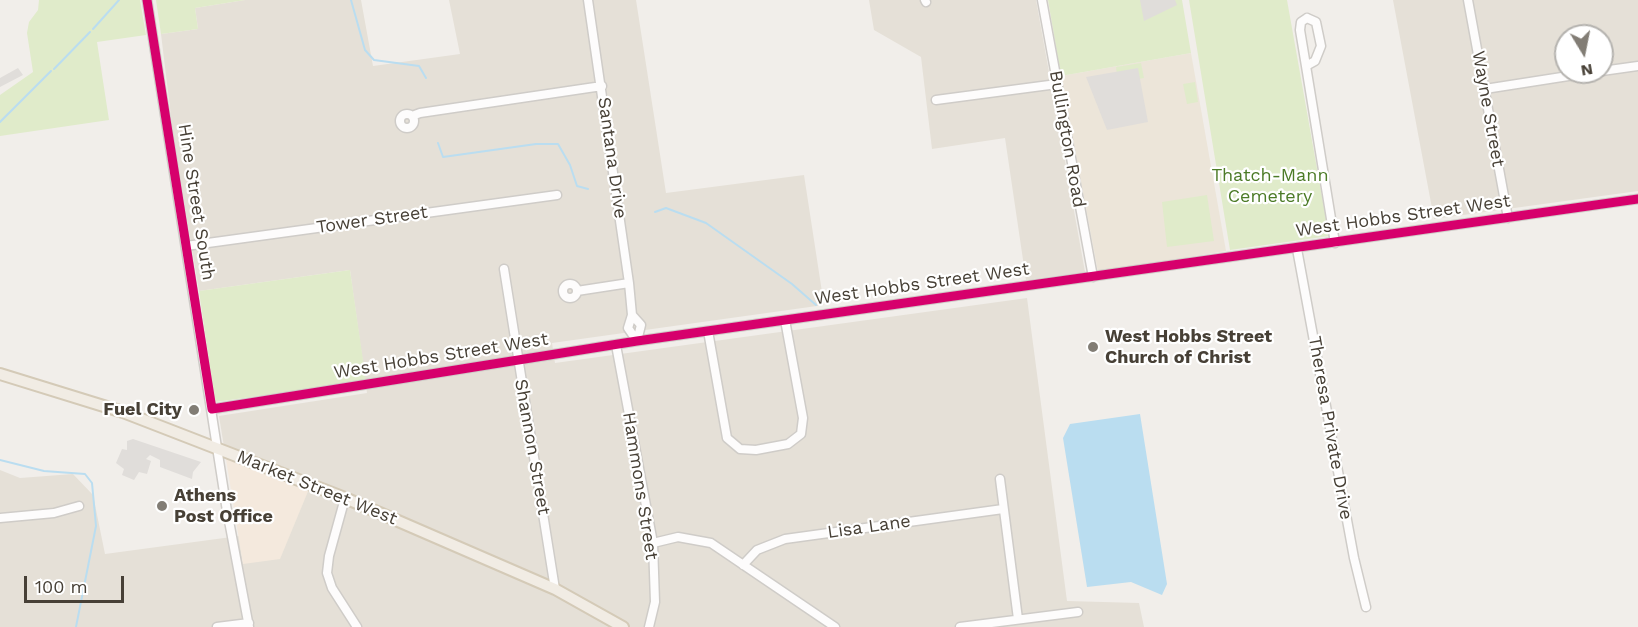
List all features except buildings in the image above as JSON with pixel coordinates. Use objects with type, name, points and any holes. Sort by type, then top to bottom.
[{"type":"main road","name":"Market Street West","points":[[0,374],[123,412],[345,498],[555,590],[623,627]]},
{"type":"street","name":"Hine Street South","points":[[147,0],[217,447],[249,625]]},
{"type":"street","name":"Santana Drive","points":[[588,0],[602,86],[632,315],[641,325],[637,341]]},
{"type":"street","name":"Bullington Road","points":[[1042,0],[1093,278]]},
{"type":"street","name":"Wayne Street","points":[[1468,0],[1508,218]]},
{"type":"street","points":[[1306,66],[1315,61],[1321,46],[1316,22],[1307,18],[1300,22],[1300,30],[1335,243]]},
{"type":"street","points":[[1614,69],[1638,66]]},
{"type":"street","points":[[1485,89],[1554,78]]},
{"type":"street","points":[[936,100],[1057,84]]},
{"type":"street","points":[[412,116],[420,112],[602,86]]},
{"type":"street","name":"Tower Street","points":[[186,246],[557,195]]},
{"type":"street","name":"West Hobbs Street West","points":[[212,409],[637,341],[1638,199]]},
{"type":"street","name":"Theresa Private Drive","points":[[1297,249],[1354,558],[1366,607]]},
{"type":"street","name":"Shannon Street","points":[[504,269],[555,590]]},
{"type":"street","points":[[577,291],[629,283]]},
{"type":"street","points":[[708,331],[727,438],[740,449],[756,450],[788,444],[801,434],[803,418],[785,320]]},
{"type":"street","name":"Hammons Street","points":[[616,345],[653,543],[655,602],[649,627]]},
{"type":"street","points":[[1000,479],[1018,619]]},
{"type":"street","points":[[345,498],[328,556],[327,573],[332,588],[357,627]]},
{"type":"street","points":[[0,518],[54,513],[79,506]]},
{"type":"street","name":"Lisa Lane","points":[[743,565],[757,550],[785,539],[1003,508]]},
{"type":"street","points":[[653,543],[678,537],[695,538],[711,543],[835,627]]},
{"type":"street","points":[[960,627],[1078,612]]},
{"type":"street","points":[[217,627],[249,625]]},
{"type":"shaded area","points":[[245,0],[361,0],[373,66],[460,54],[449,0],[636,0],[666,193],[804,175],[824,305],[552,343],[555,363],[1027,298],[1067,601],[1139,603],[1144,627],[0,627],[0,470],[20,478],[73,474],[93,495],[105,554],[239,536],[243,564],[308,489],[226,459],[219,416],[367,393],[350,270],[199,291],[174,141],[161,34],[198,29],[195,8]]},
{"type":"shaded area","points":[[869,0],[1036,0],[1085,272],[1026,280],[1005,138],[932,149],[921,57],[874,30]]},
{"type":"shaded area","points":[[1140,0],[1175,0],[1177,5],[1144,21]]},
{"type":"shaded area","points":[[1393,0],[1638,0],[1638,191],[1434,219]]},
{"type":"shaded area","points":[[1191,53],[1226,251],[1098,272],[1061,76]]},
{"type":"shaded area","points":[[18,68],[23,75],[0,87],[0,78]]},
{"type":"shaded area","points":[[1138,68],[1148,122],[1107,130],[1086,77]]},
{"type":"shaded area","points":[[133,439],[201,462],[193,472],[192,479],[160,467],[160,460],[150,455],[146,459],[151,461],[147,474],[139,472],[134,480],[122,475],[124,469],[116,463],[122,449],[127,450],[127,441]]},
{"type":"shaded area","points":[[226,459],[309,489],[280,559],[243,564]]},
{"type":"green space","points":[[39,0],[140,0],[146,35],[97,42],[109,120],[0,136],[0,95],[33,72],[27,33],[29,22],[38,10]]},
{"type":"green space","points":[[156,0],[245,0],[195,8],[198,29],[161,34]]},
{"type":"green space","points":[[1048,0],[1182,0],[1191,53],[1061,76]]},
{"type":"green space","name":"Thatch-Mann Cemetery","points":[[1189,0],[1287,0],[1329,236],[1230,250]]},
{"type":"green space","points":[[1141,63],[1144,78],[1118,82],[1116,67]]},
{"type":"green space","points":[[1195,82],[1198,102],[1187,104],[1183,84]]},
{"type":"green space","points":[[1207,195],[1214,241],[1167,247],[1162,202]]},
{"type":"green space","points":[[350,270],[366,381],[215,402],[199,291]]},
{"type":"water","points":[[1140,414],[1167,584],[1162,595],[1131,582],[1087,587],[1063,438],[1070,424]]},
{"type":"waterway","points":[[93,29],[119,0]]},
{"type":"waterway","points":[[351,0],[365,50],[374,60],[419,66],[426,78]]},
{"type":"waterway","points":[[54,69],[90,32]]},
{"type":"waterway","points":[[0,122],[51,71]]},
{"type":"waterway","points":[[438,143],[443,157],[536,144],[558,144],[570,165],[577,186],[588,189]]},
{"type":"waterway","points":[[655,212],[666,208],[706,223],[792,284],[816,305]]},
{"type":"waterway","points":[[0,460],[44,471],[85,474],[92,483],[96,526],[76,627]]},
{"type":"cycle path","points":[[147,0],[212,409],[637,341],[1638,199]]},
{"type":"place","name":"West Hobbs Street Church of Christ","points":[[1093,347]]},
{"type":"place","name":"Fuel City","points":[[194,410]]},
{"type":"place","name":"Athens Post Office","points":[[162,506]]}]
